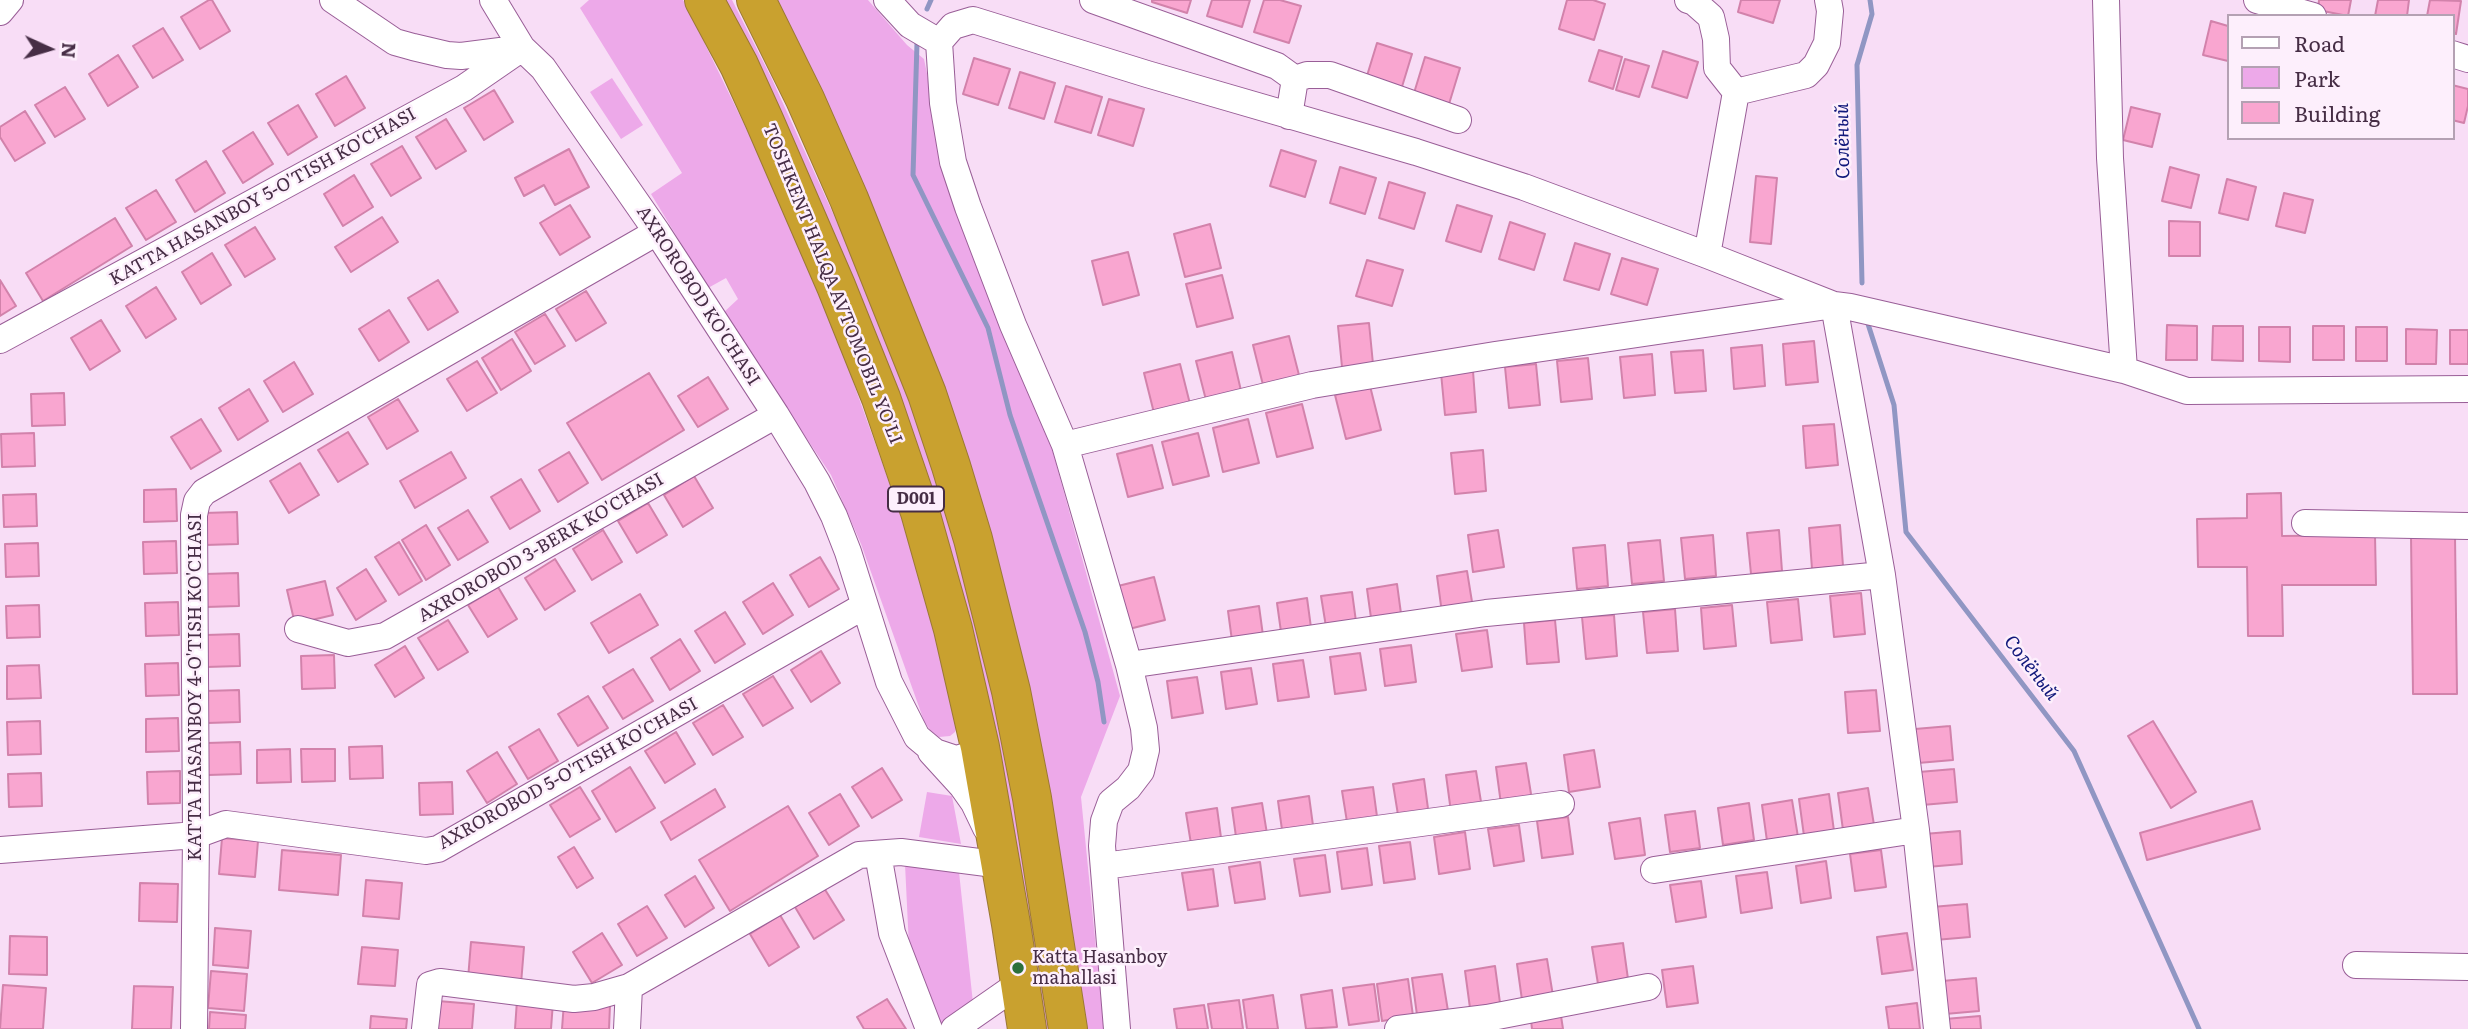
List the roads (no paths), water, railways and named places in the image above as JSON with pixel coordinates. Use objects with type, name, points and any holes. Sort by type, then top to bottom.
[{"type":"highway","name":"TOSHKENT HALQA AVTOMOBIL YO'LI","points":[[704,0],[739,65],[789,174],[881,398],[909,478],[937,570],[980,747],[1002,865],[1027,1029]]},
{"type":"highway","name":"D001","points":[[755,0],[805,99],[849,199],[927,394],[951,466],[986,589],[1013,705],[1034,811],[1068,1029]]},
{"type":"street","points":[[0,12],[10,0]]},
{"type":"street","points":[[333,0],[395,42],[413,47],[461,56],[522,48]]},
{"type":"street","name":"AXROROBOD KO'CHASI","points":[[493,0],[522,48],[543,68],[657,232],[776,415],[835,516],[890,682],[911,727],[974,803],[1002,865]]},
{"type":"street","points":[[887,0],[910,25],[939,42]]},
{"type":"street","points":[[1094,0],[1277,66],[1295,79]]},
{"type":"street","points":[[1688,0],[1711,17],[1716,39],[1717,68],[1736,92],[1707,255]]},
{"type":"street","points":[[1736,92],[1806,75],[1816,65],[1827,43],[1830,11],[1828,0]]},
{"type":"street","points":[[2106,0],[2110,158],[2124,370]]},
{"type":"street","points":[[2257,0],[2307,14]]},
{"type":"street","points":[[1117,1029],[1102,846],[1106,810],[1141,771],[1146,750],[1144,729],[1129,665],[1065,445],[1013,325],[953,162],[943,103],[939,42],[953,26],[972,20],[1416,152],[1524,187],[1834,305],[2124,370],[2187,391],[2468,389]]},
{"type":"street","name":"KATTA HASANBOY 5-O'TISH KO'CHASI","points":[[0,340],[464,88],[522,48]]},
{"type":"street","points":[[1295,79],[1307,75],[1330,75],[1458,120]]},
{"type":"street","points":[[1289,116],[1295,79]]},
{"type":"street","name":"KATTA HASANBOY 4-O'TISH KO'CHASI","points":[[194,1029],[197,835],[194,514],[197,501],[204,492],[657,232]]},
{"type":"street","points":[[1065,445],[1312,385],[1834,305]]},
{"type":"street","points":[[1834,305],[1882,575],[1916,830],[1937,1029]]},
{"type":"street","name":"AXROROBOD 3-BERK KO'CHASI","points":[[298,629],[348,643],[385,636],[776,415]]},
{"type":"street","points":[[2305,523],[2468,526]]},
{"type":"street","points":[[1129,665],[1486,612],[1882,575]]},
{"type":"street","name":"AXROROBOD 5-O'TISH KO'CHASI","points":[[0,850],[197,835],[226,824],[426,851],[438,849],[864,606]]},
{"type":"street","points":[[926,746],[956,759],[967,757],[980,747]]},
{"type":"street","points":[[1104,866],[1561,804]]},
{"type":"street","points":[[1654,870],[1916,830]]},
{"type":"street","points":[[425,1029],[430,985],[440,982],[574,999],[594,997],[629,987],[859,855],[901,852],[1002,865]]},
{"type":"street","points":[[878,854],[892,933],[929,1029]]},
{"type":"street","points":[[2356,965],[2468,967]]},
{"type":"street","points":[[954,1029],[1020,983]]},
{"type":"street","points":[[627,1029],[629,987]]},
{"type":"street","points":[[1398,1029],[1487,1018],[1648,987]]},
{"type":"waterway","points":[[927,9],[931,0]]},
{"type":"waterway","name":"Солёный","points":[[1862,283],[1857,65],[1872,14],[1870,0]]},
{"type":"waterway","points":[[917,43],[913,175],[988,328],[1010,415],[1085,632],[1098,682],[1104,722]]},
{"type":"waterway","name":"Солёный","points":[[1868,324],[1894,405],[1906,532],[2074,751],[2199,1029]]},
{"type":"place","name":"Katta Hasanboy mahallasi","points":[[1018,968]]}]
